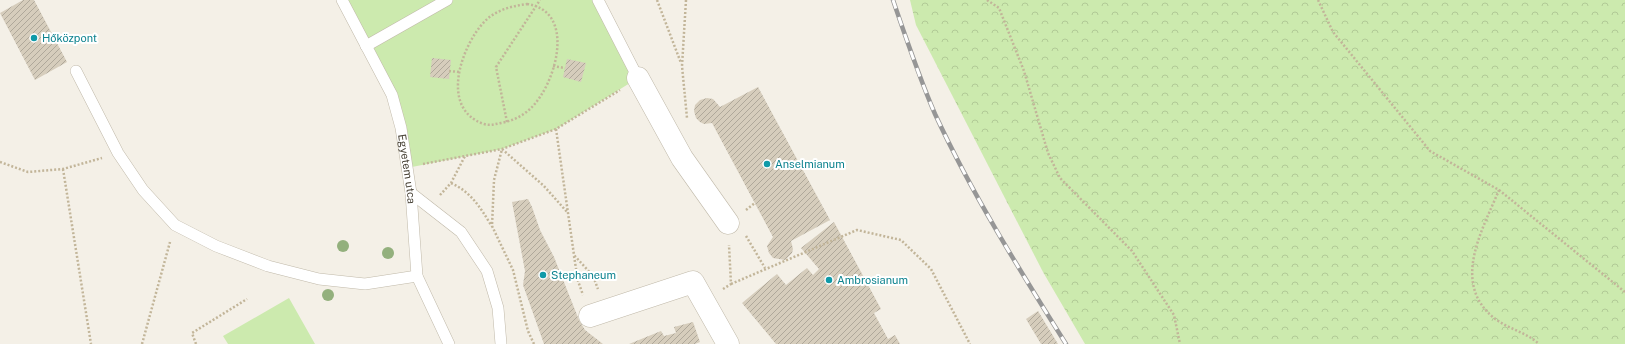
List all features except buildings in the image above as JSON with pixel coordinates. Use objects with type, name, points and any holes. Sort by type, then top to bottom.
[{"type":"street","points":[[638,78],[682,158],[731,220]]},
{"type":"street","points":[[595,315],[692,282],[728,344]]},
{"type":"lane","name":"Egyetem utca","points":[[342,0],[392,96],[400,128],[411,193],[417,276],[449,344]]},
{"type":"lane","points":[[366,46],[447,0]]},
{"type":"lane","points":[[598,0],[638,78]]},
{"type":"lane","points":[[76,71],[118,153],[143,190],[176,224],[216,246],[268,266],[319,279],[365,284],[417,276]]},
{"type":"lane","points":[[411,193],[461,232],[487,271],[498,308],[501,344]]},
{"type":"path","points":[[507,122],[496,67],[540,0]]},
{"type":"path","points":[[657,0],[682,66]]},
{"type":"path","points":[[686,0],[682,66],[688,126]]},
{"type":"path","points":[[987,0],[999,8],[1022,64],[1048,153],[1060,178],[1132,251],[1174,315],[1180,344]]},
{"type":"path","points":[[1318,0],[1333,32],[1430,151],[1499,190],[1625,292]]},
{"type":"path","points":[[526,4],[536,5],[545,10],[555,28],[557,38],[551,77],[530,108],[507,122],[489,126],[477,122],[465,112],[460,97],[458,72],[464,53],[472,37],[486,20],[513,6],[526,4]]},
{"type":"path","points":[[553,66],[565,68]]},
{"type":"path","points":[[449,71],[458,72]]},
{"type":"path","points":[[407,168],[502,150],[556,129],[638,78]]},
{"type":"path","points":[[556,129],[578,281],[595,315]]},
{"type":"path","points":[[502,150],[544,186],[567,212]]},
{"type":"path","points":[[492,226],[494,180],[502,150]]},
{"type":"path","points":[[0,162],[28,172],[62,170],[118,153]]},
{"type":"path","points":[[428,207],[451,183],[465,156]]},
{"type":"path","points":[[62,170],[91,344]]},
{"type":"path","points":[[451,183],[465,189],[479,206],[492,226],[513,270],[528,331],[534,344]]},
{"type":"path","points":[[1499,190],[1475,248],[1472,278],[1479,304],[1495,319],[1533,338],[1539,344]]},
{"type":"path","points":[[731,220],[755,203]]},
{"type":"path","points":[[731,220],[765,268]]},
{"type":"path","points":[[731,220],[731,284]]},
{"type":"path","points":[[142,344],[176,224]]},
{"type":"path","points":[[703,301],[731,284],[765,268],[857,230],[901,240],[932,269],[970,344]]},
{"type":"path","points":[[574,255],[593,276],[601,298],[595,315]]},
{"type":"path","points":[[196,344],[192,333],[247,299]]},
{"type":"green space","points":[[341,0],[598,0],[638,78],[556,129],[502,149],[407,168],[392,95]]},
{"type":"green space","points":[[910,0],[1625,0],[1625,344],[1085,344],[1043,272],[916,25]]},
{"type":"green space","points":[[289,298],[315,344],[228,344],[223,336]]},
{"type":"railway","points":[[893,0],[924,86],[949,144],[980,202],[1066,344]]},
{"type":"place","name":"Hőközpont","points":[[34,38]]},
{"type":"place","name":"Anselmianum","points":[[767,164]]},
{"type":"place","name":"Stephaneum","points":[[543,275]]},
{"type":"place","name":"Ambrosianum","points":[[829,280]]}]
